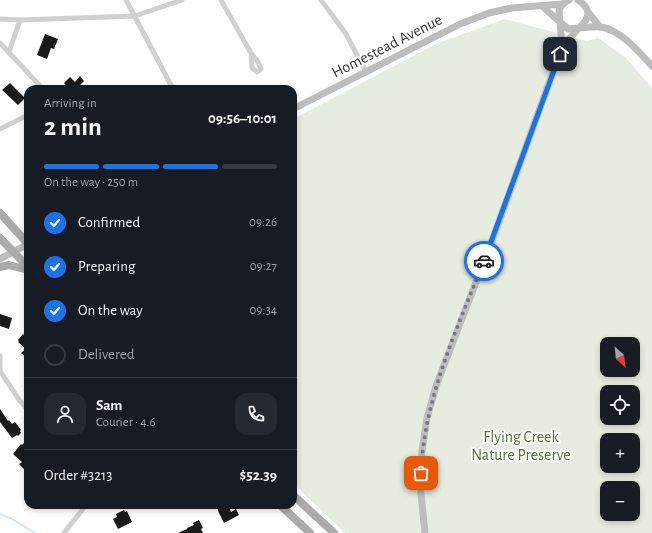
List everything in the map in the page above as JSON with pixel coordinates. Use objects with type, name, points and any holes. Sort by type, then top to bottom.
[{"type":"main road","points":[[0,213],[24,240]]},
{"type":"main road","points":[[0,238],[24,264]]},
{"type":"main road","points":[[0,267],[9,265],[24,267]]},
{"type":"main road","points":[[297,499],[334,533]]},
{"type":"main road","points":[[284,509],[310,533]]},
{"type":"street","points":[[126,0],[171,85]]},
{"type":"street","points":[[0,19],[20,20],[135,16],[163,8],[182,0]]},
{"type":"street","points":[[221,0],[251,53]]},
{"type":"street","points":[[321,0],[346,34],[366,72]]},
{"type":"street","points":[[578,0],[585,2],[588,12],[600,27]]},
{"type":"street","points":[[562,47],[558,11],[566,2]]},
{"type":"street","name":"Homestead Avenue","points":[[297,107],[460,24],[489,13],[512,8],[542,6],[566,2]]},
{"type":"street","points":[[542,6],[568,29],[600,27],[615,32],[632,45],[652,66]]},
{"type":"street","points":[[425,533],[420,484],[422,451],[427,418],[436,386],[493,238],[562,47],[587,20],[588,12]]},
{"type":"street","points":[[9,52],[20,20]]},
{"type":"street","points":[[0,43],[39,85]]},
{"type":"street","points":[[0,129],[24,117]]},
{"type":"street","points":[[0,259],[24,246]]},
{"type":"street","points":[[0,356],[0,371],[24,406]]},
{"type":"street","points":[[64,533],[83,509]]},
{"type":"green space","name":"Flying Creek Nature Preserve","points":[[505,19],[587,41],[598,38],[626,58],[652,88],[652,533],[345,533],[297,487],[297,117],[438,43]]},
{"type":"building","points":[[45,34],[58,39],[54,49],[51,48],[47,59],[37,55]]},
{"type":"building","points":[[80,76],[84,81],[80,85],[66,85],[64,83],[70,77],[75,82]]},
{"type":"building","points":[[10,83],[24,97],[24,99],[18,105],[2,90]]},
{"type":"building","points":[[0,314],[12,318],[9,329],[0,326]]},
{"type":"building","points":[[23,334],[24,335],[24,347],[18,342]]},
{"type":"building","points":[[0,409],[8,421],[9,420],[12,424],[15,422],[21,430],[21,433],[18,436],[17,435],[12,438],[0,422]]},
{"type":"building","points":[[24,443],[24,469],[19,464],[22,462],[13,454],[21,444],[22,445]]},
{"type":"building","points":[[218,509],[230,509],[231,512],[236,509],[239,515],[224,523]]},
{"type":"building","points":[[124,510],[125,512],[127,511],[132,522],[118,529],[113,519],[117,517],[116,514]]},
{"type":"building","points":[[199,520],[203,528],[201,529],[203,533],[178,533],[194,525],[193,523]]},
{"type":"waterway","points":[[0,514],[12,519],[35,533]]},
{"type":"way so far","points":[[421,473],[422,451],[427,418],[436,386],[484,261]]},
{"type":"route","points":[[484,261],[560,54]]}]
